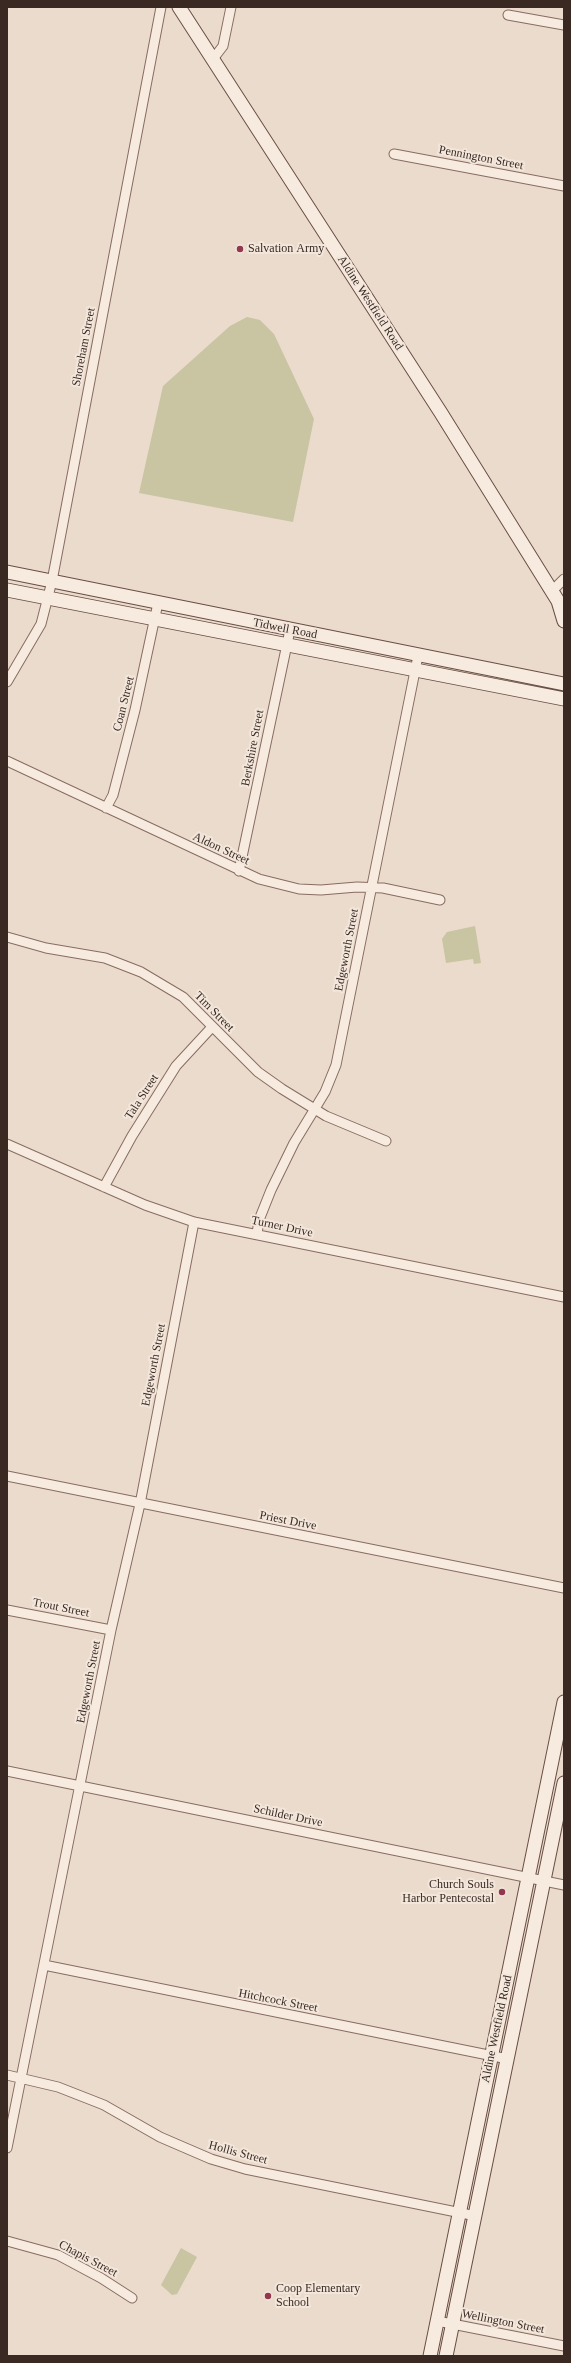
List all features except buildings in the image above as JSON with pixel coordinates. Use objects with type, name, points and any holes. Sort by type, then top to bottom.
[{"type":"main road","name":"Aldine Westfield Road","points":[[179,7],[441,413],[558,599],[564,621]]},
{"type":"main road","name":"Tidwell Road","points":[[7,572],[158,604],[564,684]]},
{"type":"main road","name":"Tidwell Road","points":[[7,590],[286,646],[564,699]]},
{"type":"main road","name":"Aldine Westfield Road","points":[[430,2356],[528,1878],[560,1738],[564,1702]]},
{"type":"main road","name":"Aldine Westfield Road","points":[[446,2356],[564,1783]]},
{"type":"main road","points":[[474,2142],[490,2145]]},
{"type":"street","name":"Shoreham Street","points":[[7,682],[35,637],[52,581],[161,7]]},
{"type":"street","points":[[213,59],[223,46],[231,7]]},
{"type":"street","points":[[508,15],[564,26]]},
{"type":"street","name":"Pennington Street","points":[[394,154],[564,186]]},
{"type":"street","points":[[558,599],[564,579]]},
{"type":"street","name":"Coan Street","points":[[106,808],[113,795],[128,738],[158,604]]},
{"type":"street","name":"Berkshire Street","points":[[239,871],[290,630]]},
{"type":"street","name":"Edgeworth Street","points":[[257,1234],[261,1215],[271,1190],[294,1143],[325,1092],[336,1065],[418,656]]},
{"type":"street","name":"Aldon Street","points":[[7,761],[239,871],[280,886],[299,889],[372,888],[440,900]]},
{"type":"street","name":"Tim Street","points":[[7,938],[46,948],[105,958],[141,972],[183,998],[198,1010],[212,1027],[258,1072],[315,1109],[386,1141]]},
{"type":"street","name":"Tala Street","points":[[104,1187],[132,1136],[176,1066],[212,1027]]},
{"type":"street","name":"Turner Drive","points":[[7,1144],[145,1205],[194,1222],[564,1297]]},
{"type":"street","name":"Edgeworth Street","points":[[7,2148],[81,1786],[111,1630],[140,1504],[194,1222]]},
{"type":"street","name":"Priest Drive","points":[[7,1476],[140,1504],[564,1588]]},
{"type":"street","name":"Trout Street","points":[[7,1610],[111,1630]]},
{"type":"street","name":"Schilder Drive","points":[[7,1771],[564,1885]]},
{"type":"street","name":"Hitchcock Street","points":[[44,1965],[508,2059]]},
{"type":"street","name":"Hollis Street","points":[[7,2075],[58,2087],[104,2105],[160,2136],[211,2159],[246,2169],[476,2216]]},
{"type":"street","name":"Chapis Street","points":[[7,2241],[58,2255],[132,2298]]},
{"type":"street","name":"Wellington Street","points":[[437,2321],[564,2346]]},
{"type":"shaded area","points":[[247,317],[260,320],[274,334],[314,419],[293,522],[139,493],[163,386],[230,326]]},
{"type":"shaded area","points":[[475,926],[481,963],[474,964],[473,959],[446,963],[442,939],[447,932]]},
{"type":"shaded area","points":[[181,2248],[197,2257],[177,2294],[172,2295],[161,2285]]},
{"type":"place","name":"Salvation Army","points":[[240,249]]},
{"type":"place","name":"Church Souls Harbor Pentecostal","points":[[502,1892]]},
{"type":"place","name":"Coop Elementary School","points":[[268,2296]]}]
